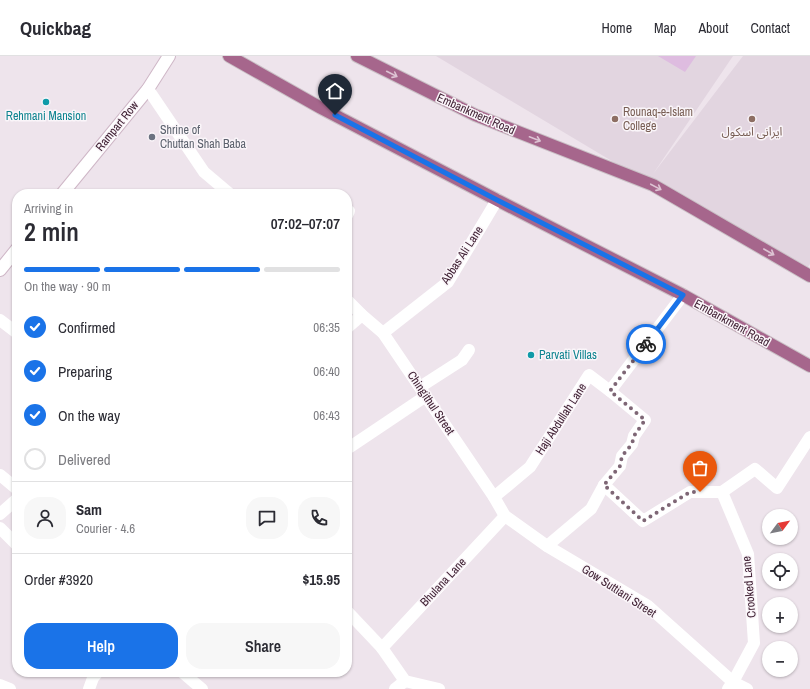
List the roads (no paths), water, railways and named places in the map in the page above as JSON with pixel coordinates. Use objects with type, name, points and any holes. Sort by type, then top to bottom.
[{"type":"main road","name":"Embankment Road","points":[[229,56],[321,108],[683,295],[810,366]]},
{"type":"main road","name":"Embankment Road","points":[[357,56],[474,116],[653,185],[810,276]]},
{"type":"street","name":"Rampart Row","points":[[66,189],[148,89],[169,56]]},
{"type":"street","points":[[148,89],[204,172],[224,189]]},
{"type":"street","name":"Abbas Ali Lane","points":[[384,333],[448,282],[497,200]]},
{"type":"street","points":[[0,270],[12,255]]},
{"type":"street","points":[[548,546],[591,509],[604,485],[620,466],[622,456],[632,444],[634,436],[645,420],[610,391],[683,295]]},
{"type":"street","name":"Chingithul Street","points":[[352,305],[384,333],[494,497],[505,516]]},
{"type":"street","points":[[352,324],[362,315]]},
{"type":"street","points":[[0,320],[12,329]]},
{"type":"street","points":[[352,446],[462,360],[469,350]]},
{"type":"street","name":"Haji Abdullah Lane","points":[[494,497],[530,467],[589,375],[610,391]]},
{"type":"street","points":[[604,485],[643,521],[690,492],[722,492],[755,469],[777,488],[810,437]]},
{"type":"street","points":[[0,475],[12,485]]},
{"type":"street","name":"Crooked Lane","points":[[722,492],[748,554],[754,643],[731,686]]},
{"type":"street","points":[[0,514],[12,503]]},
{"type":"street","name":"Gow Suttiani Street","points":[[505,516],[548,546],[648,606],[731,686],[746,689]]},
{"type":"street","name":"Bhulana Lane","points":[[382,648],[505,516]]},
{"type":"street","points":[[0,528],[12,539]]},
{"type":"street","points":[[352,616],[382,648],[404,680],[439,689]]},
{"type":"street","points":[[89,689],[94,677]]},
{"type":"street","points":[[188,677],[202,689]]},
{"type":"street","points":[[395,689],[404,680]]},
{"type":"street","points":[[0,685],[10,689]]},
{"type":"place","name":"Rehmani Mansion","points":[[46,102]]},
{"type":"place","name":"Rounaq-e-Islam College","points":[[615,119]]},
{"type":"place","name":"ایرانی اسکول","points":[[752,119]]},
{"type":"place","name":"Shrine of Chuttan Shah Baba","points":[[152,137]]},
{"type":"place","name":"Parvati Villas","points":[[531,355]]}]
